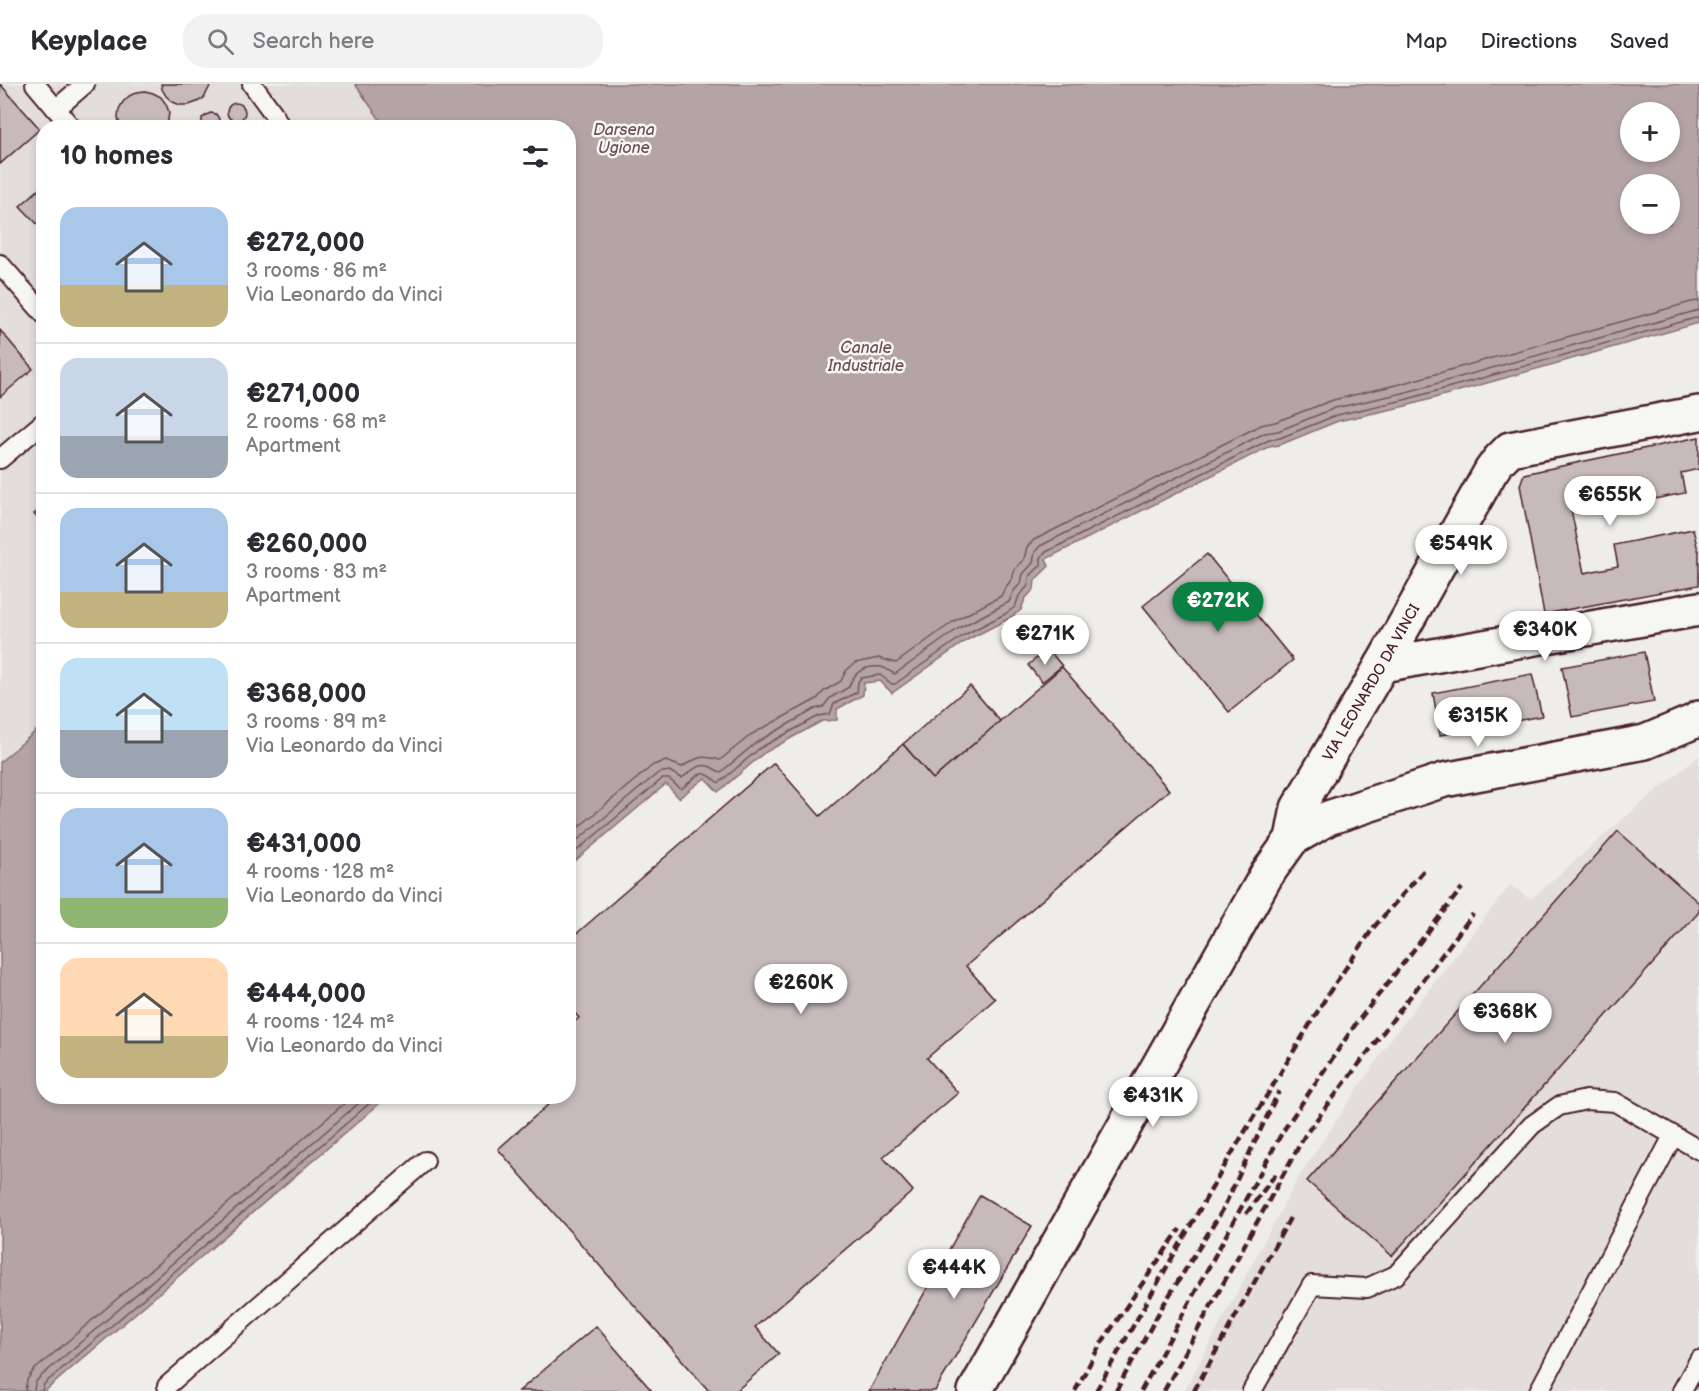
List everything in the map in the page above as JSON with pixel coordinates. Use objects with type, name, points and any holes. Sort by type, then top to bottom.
[{"type":"street","name":"VIA LEONARDO DA VINCI","points":[[1292,839],[1298,808],[1499,460],[1510,449],[1699,413]]},
{"type":"street","points":[[1382,666],[1699,609]]},
{"type":"street","name":"VIA LEONARDO DA VINCI","points":[[975,1391],[1267,874],[1292,839],[1328,818],[1444,780],[1645,742],[1695,721],[1699,717]]},
{"type":"lane","points":[[35,84],[65,120]]},
{"type":"lane","points":[[56,109],[85,84]]},
{"type":"lane","points":[[252,84],[277,120]]},
{"type":"lane","points":[[0,264],[36,305]]},
{"type":"lane","points":[[0,459],[36,429]]},
{"type":"lane","points":[[1252,1391],[1312,1285],[1367,1288],[1396,1275],[1532,1125],[1559,1106],[1586,1100],[1615,1102],[1699,1150]]},
{"type":"lane","points":[[1539,1391],[1673,1136]]},
{"type":"lane","points":[[166,1389],[425,1161]]},
{"type":"lane","points":[[1682,1391],[1699,1360]]},
{"type":"shaded area","points":[[0,84],[355,84],[380,120],[36,120],[36,731],[0,762]]},
{"type":"shaded area","points":[[1699,756],[1699,1391],[1184,1391],[1298,1178],[1393,1036],[1510,885],[1531,899]]},
{"type":"water","name":"Canale Industriale","points":[[355,84],[1699,84],[1699,323],[1406,406],[1338,421],[1282,444],[1272,445],[1046,559],[1049,566],[1035,580],[1034,589],[1025,599],[1021,610],[967,640],[892,693],[880,681],[864,683],[863,695],[837,709],[837,720],[822,721],[764,753],[718,792],[705,778],[679,798],[666,784],[576,860],[576,120],[380,120]]},
{"type":"water","points":[[36,731],[36,1104],[379,1104],[45,1391],[0,1391],[0,762]]},
{"type":"building","points":[[0,84],[36,124],[36,132],[0,164]]},
{"type":"building","points":[[161,84],[211,84],[204,98],[189,105],[180,105],[166,96]]},
{"type":"building","points":[[145,91],[161,97],[169,112],[168,120],[119,120],[119,109],[123,102],[137,92]]},
{"type":"building","points":[[232,103],[240,103],[245,108],[245,116],[242,120],[230,120],[227,116],[227,108]]},
{"type":"building","points":[[210,113],[216,114],[219,119],[202,120]]},
{"type":"building","points":[[36,192],[36,223],[20,206]]},
{"type":"building","points":[[0,330],[33,369],[0,397]]},
{"type":"building","points":[[1699,437],[1699,469],[1681,473],[1685,493],[1603,509],[1599,488],[1568,495],[1584,573],[1618,566],[1614,545],[1693,529],[1699,550],[1699,585],[1544,614],[1520,485],[1524,474]]},
{"type":"building","points":[[1207,554],[1293,660],[1229,712],[1143,606]]},
{"type":"building","points":[[1048,649],[1062,666],[1042,682],[1028,665]]},
{"type":"building","points":[[1644,652],[1654,702],[1572,717],[1562,667]]},
{"type":"building","points":[[1062,667],[1169,790],[966,966],[995,999],[927,1058],[958,1093],[883,1157],[913,1191],[755,1327],[779,1354],[736,1391],[709,1391],[498,1149],[549,1104],[576,1104],[576,1020],[579,1018],[576,1014],[576,934],[774,763],[820,816],[903,744],[933,779]]},
{"type":"building","points":[[1532,674],[1542,716],[1440,735],[1433,693]]},
{"type":"building","points":[[970,686],[1000,721],[933,779],[903,744]]},
{"type":"building","points":[[1618,831],[1699,903],[1699,912],[1392,1256],[1307,1181]]},
{"type":"building","points":[[980,1195],[1032,1226],[935,1391],[869,1391]]},
{"type":"building","points":[[596,1326],[652,1391],[519,1391]]},
{"type":"railway","points":[[1096,1391],[1232,1153],[1330,991],[1374,927],[1425,869]]},
{"type":"railway","points":[[1141,1391],[1283,1131],[1355,1025],[1462,888]]},
{"type":"railway","points":[[1164,1391],[1305,1135],[1473,914]]},
{"type":"railway","points":[[1116,1391],[1162,1307],[1222,1211],[1279,1091]]},
{"type":"railway","points":[[1246,1214],[1278,1171]]},
{"type":"railway","points":[[1194,1391],[1290,1218]]},
{"type":"railway","points":[[1075,1391],[1100,1345],[1180,1229]]},
{"type":"water label","name":"Darsena Ugione","points":[[624,138]]}]
